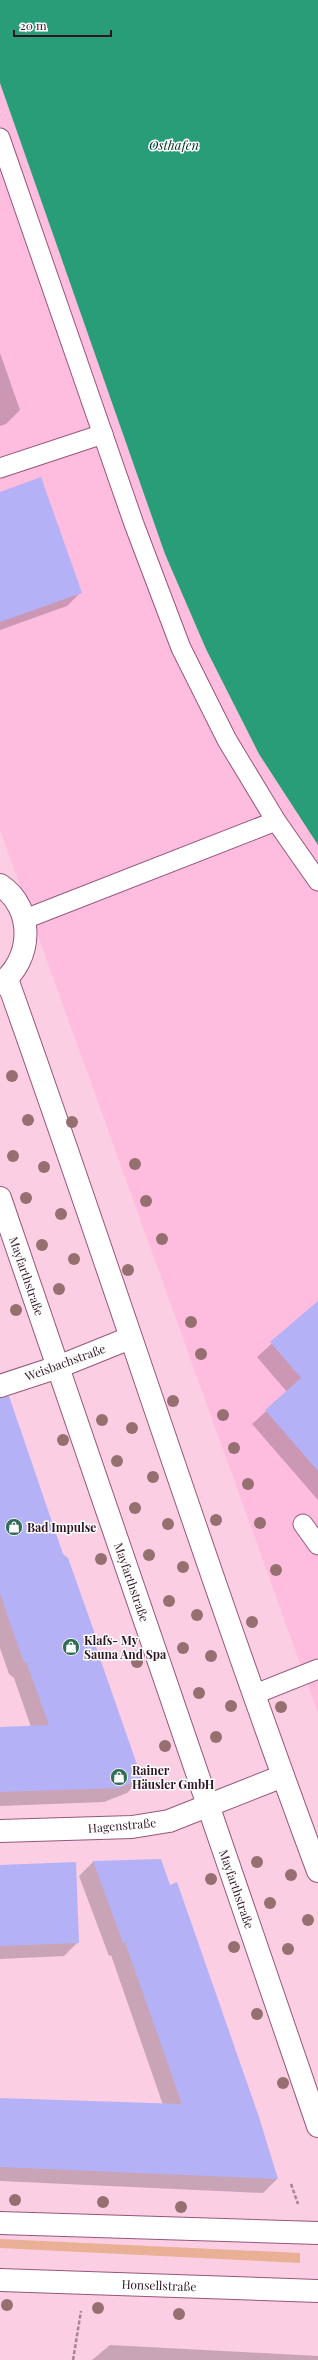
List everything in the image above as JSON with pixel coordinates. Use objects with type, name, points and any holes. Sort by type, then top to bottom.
[{"type":"street","points":[[0,885],[16,901],[25,919],[26,943],[20,963],[3,981],[130,1338],[253,1695],[318,1872]]},
{"type":"street","name":"Mayfarthstraße","points":[[0,1198],[318,2126]]},
{"type":"street","name":"Weisbachstraße","points":[[0,1386],[58,1367],[130,1338]]},
{"type":"street","name":"Hagenstraße","points":[[0,1831],[132,1827],[170,1820],[283,1776]]},
{"type":"street","points":[[0,2223],[318,2233]]},
{"type":"street","name":"Honsellstraße","points":[[0,2280],[318,2291]]},
{"type":"lane","points":[[0,138],[134,524],[181,648],[228,740],[276,821],[318,881]]},
{"type":"lane","points":[[0,468],[103,434]]},
{"type":"lane","points":[[25,919],[276,821]]},
{"type":"lane","points":[[303,1524],[318,1545]]},
{"type":"lane","points":[[253,1695],[318,1669]]},
{"type":"path","points":[[291,2184],[298,2203]]},
{"type":"path","points":[[73,2360],[86,2283]]},
{"type":"shaded area","name":"Osthafen","points":[[0,0],[318,0],[318,1713],[0,830]]},
{"type":"shaded area","points":[[0,2239],[300,2253],[300,2263],[0,2248]]},
{"type":"water","name":"Osthafen","points":[[0,0],[318,0],[318,845],[259,754],[206,649],[165,554],[0,83]]},
{"type":"building","points":[[41,477],[82,593],[0,622],[0,492]]},
{"type":"building","points":[[318,1301],[318,1471],[265,1410],[301,1378],[270,1342]]},
{"type":"building","points":[[9,1396],[63,1554],[68,1558],[95,1634],[94,1641],[142,1779],[119,1788],[0,1792],[0,1727],[49,1725],[27,1664],[23,1660],[0,1594],[0,1398]]},
{"type":"building","points":[[161,1859],[170,1885],[177,1882],[259,2117],[278,2179],[0,2167],[0,2098],[182,2104],[125,1942],[123,1943],[93,1861]]},
{"type":"building","points":[[76,1862],[79,1943],[0,1946],[0,1865]]},
{"type":"place","name":"Bad Impulse","points":[[14,1527]]},
{"type":"place","name":"Klafs- My Sauna And Spa","points":[[71,1647]]},
{"type":"place","name":"Rainer Häusler GmbH","points":[[119,1777]]}]
